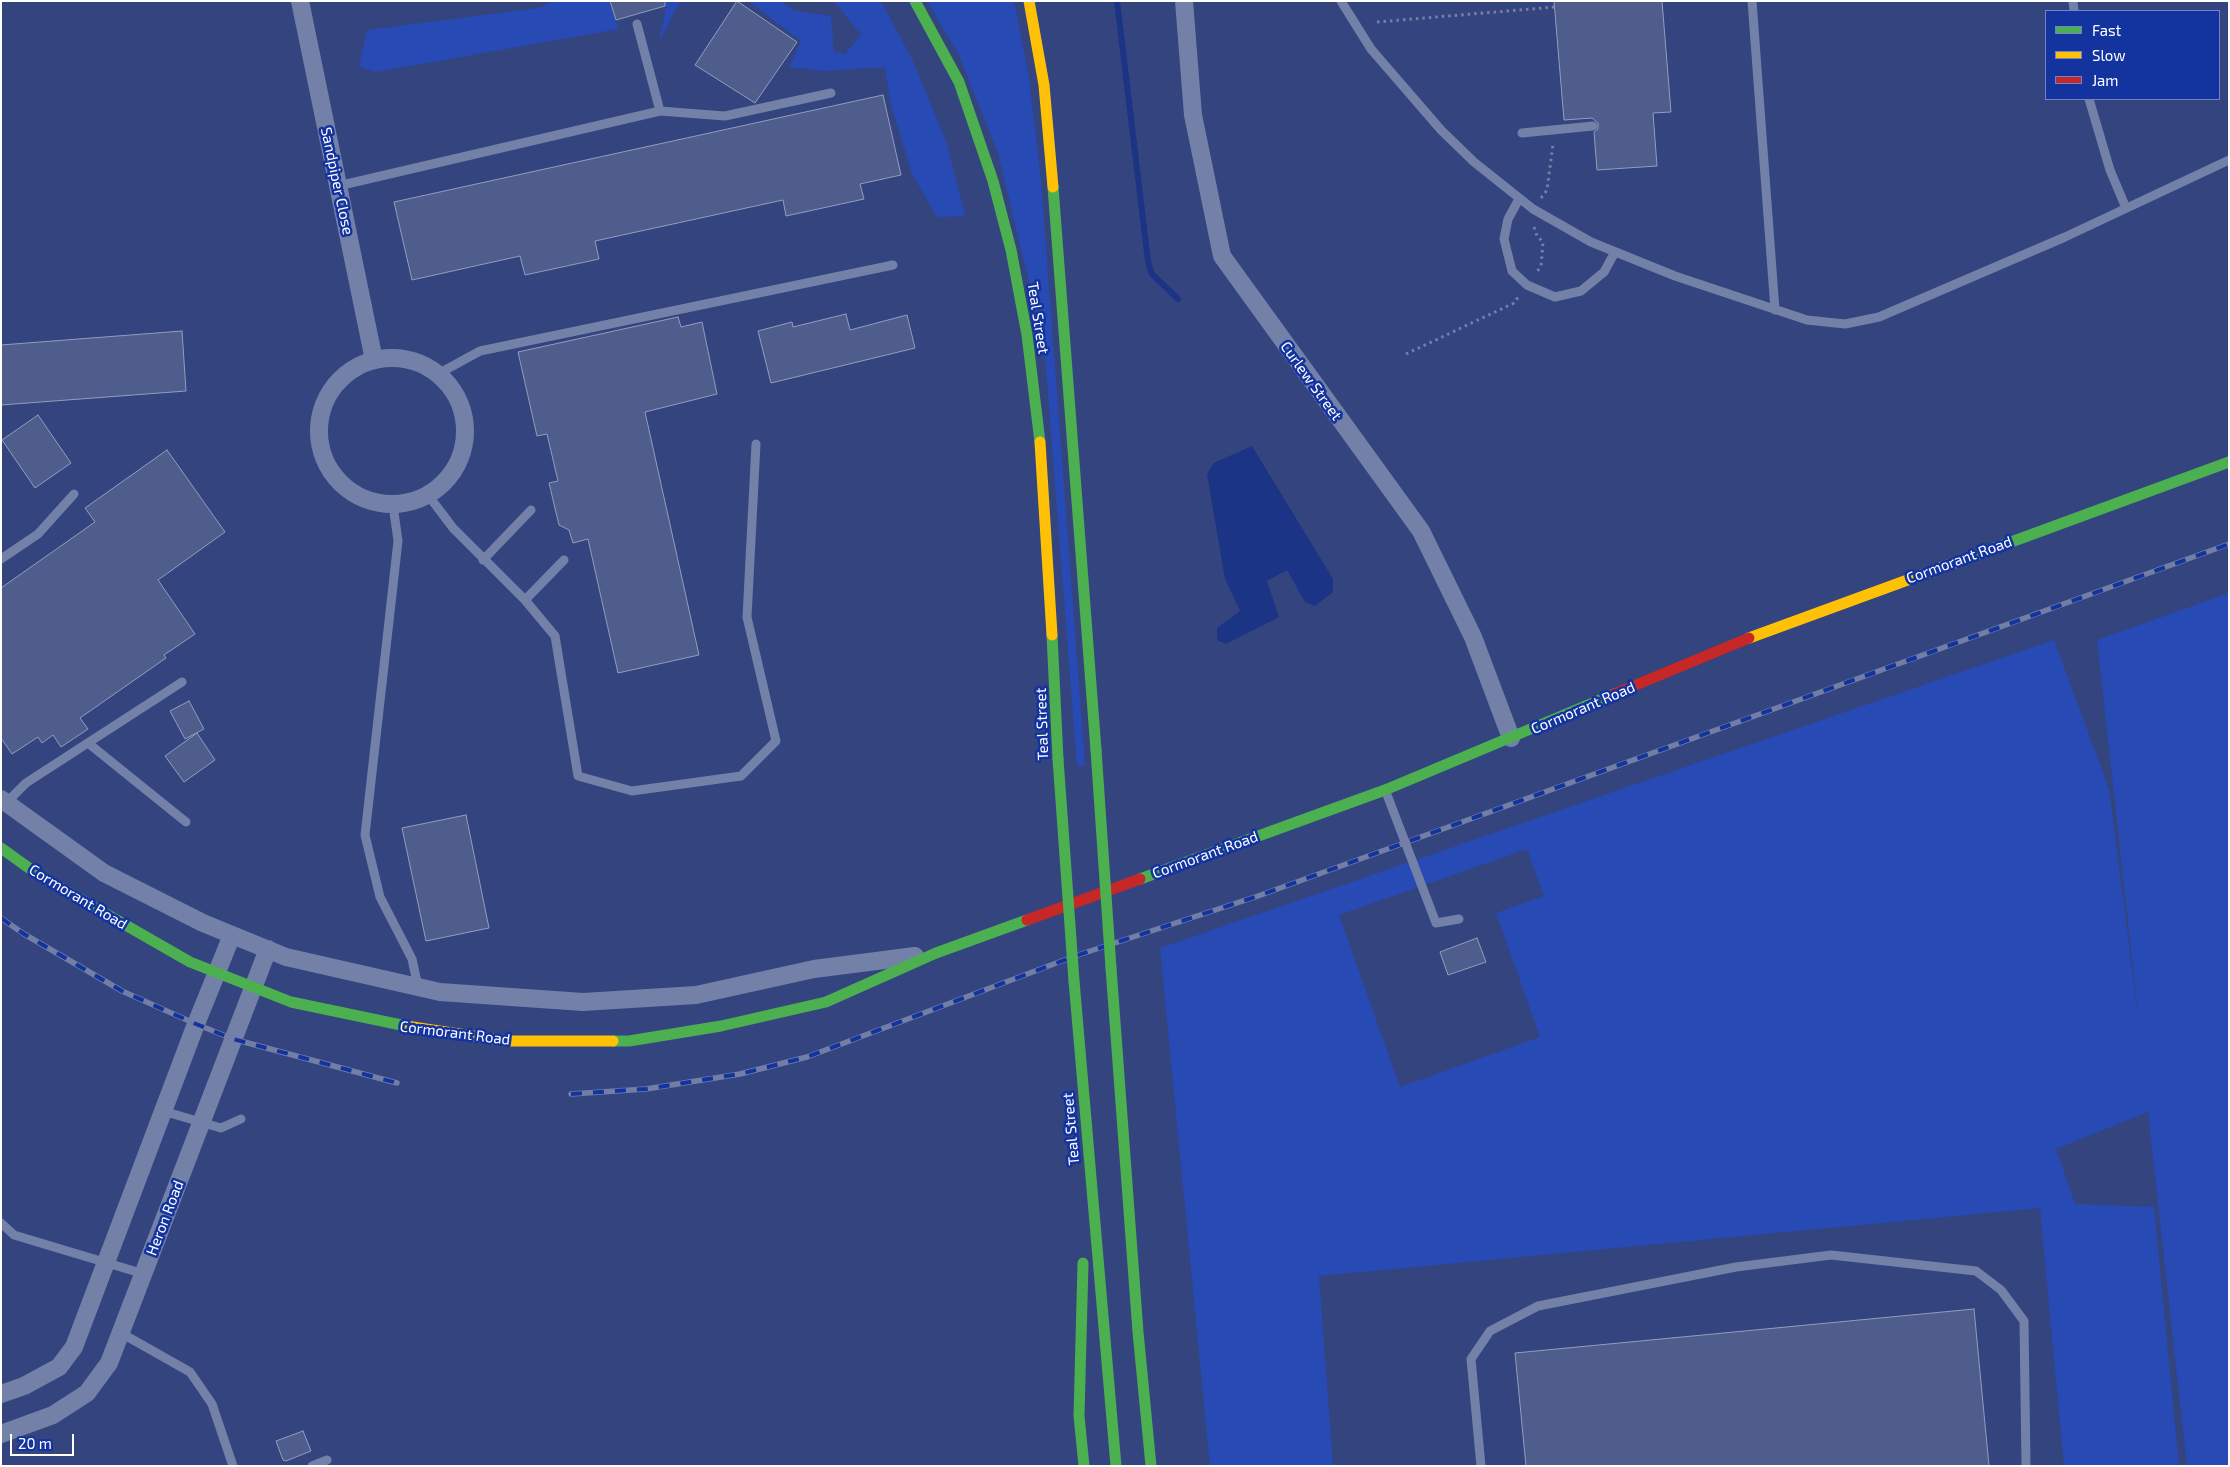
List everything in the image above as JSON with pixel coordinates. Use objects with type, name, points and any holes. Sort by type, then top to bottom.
[{"type":"main road","name":"Teal Street","points":[[915,1],[943,49],[959,82],[988,164],[1011,250],[1027,335],[1039,429],[1056,692],[1058,759],[1074,981],[1116,1466]]},
{"type":"main road","name":"Teal Street","points":[[1029,1],[1044,85],[1052,168],[1138,1332],[1151,1466]]},
{"type":"main road","name":"Cormorant Road","points":[[1,848],[40,876],[190,962],[291,1002],[432,1032],[506,1041],[629,1041],[721,1026],[826,1002],[936,953],[1385,790],[1736,643],[2229,462]]},
{"type":"main road","points":[[1083,1228],[1086,1130]]},
{"type":"main road","points":[[1083,1248],[1079,1416],[1084,1466]]},
{"type":"main road","points":[[1138,1332],[1162,1466]]},
{"type":"street","name":"Sandpiper Close","points":[[300,1],[374,360]]},
{"type":"street","name":"Curlew Street","points":[[1184,1],[1192,114],[1222,256],[1421,531],[1473,637],[1512,738]]},
{"type":"street","points":[[391,358],[408,360],[438,374],[450,387],[459,402],[464,420],[465,437],[461,454],[454,470],[443,484],[428,495],[412,502],[393,504],[365,499],[340,483],[329,468],[319,441],[321,412],[334,386],[356,367],[374,360],[391,358]]},
{"type":"street","name":"Cormorant Road","points":[[4,801],[104,873],[203,923],[286,957],[440,992],[583,1002],[687,996],[814,969],[936,953]]},
{"type":"street","points":[[1,1394],[24,1386],[59,1367],[74,1347],[232,935]]},
{"type":"street","name":"Heron Road","points":[[1,1434],[53,1415],[87,1393],[109,1363],[268,949]]},
{"type":"lane","points":[[1342,1],[1371,49],[1441,130],[1474,162],[1533,209],[1591,242],[1674,276],[1806,320],[1845,324],[1879,318],[2065,237],[2229,160]]},
{"type":"lane","points":[[1752,1],[1775,310]]},
{"type":"lane","points":[[637,24],[660,111]]},
{"type":"lane","points":[[338,186],[660,111],[725,116],[831,92]]},
{"type":"lane","points":[[2089,100],[2110,170],[2126,208]]},
{"type":"lane","points":[[1522,133],[1593,126]]},
{"type":"lane","points":[[1519,198],[1508,219],[1504,239],[1512,271],[1527,285],[1554,297],[1582,291],[1604,272],[1615,252]]},
{"type":"lane","points":[[438,374],[480,351],[893,265]]},
{"type":"lane","points":[[428,495],[453,528],[525,600],[555,636],[578,776],[632,791],[741,776],[776,741],[747,617],[756,444]]},
{"type":"lane","points":[[1,559],[38,534],[74,494]]},
{"type":"lane","points":[[393,504],[398,542],[366,835],[380,897],[412,959],[418,987]]},
{"type":"lane","points":[[483,560],[531,510]]},
{"type":"lane","points":[[525,600],[564,560]]},
{"type":"lane","points":[[4,801],[26,783],[182,682]]},
{"type":"lane","points":[[88,743],[186,822]]},
{"type":"lane","points":[[1385,790],[1436,923],[1459,919]]},
{"type":"lane","points":[[163,1111],[221,1128],[241,1119]]},
{"type":"lane","points":[[1,1223],[14,1234],[144,1274]]},
{"type":"lane","points":[[1481,1466],[1471,1359],[1490,1331],[1538,1306],[1736,1267],[1831,1255],[1976,1271],[2001,1290],[2024,1321],[2026,1466]]},
{"type":"lane","points":[[121,1333],[190,1372],[212,1404],[233,1466]]},
{"type":"lane","points":[[312,1466],[326,1460]]},
{"type":"path","points":[[1377,22],[1555,7]]},
{"type":"shaded area","points":[[554,1],[609,1],[619,29],[376,72],[359,66],[367,30],[539,8]]},
{"type":"shaded area","points":[[664,1],[680,1],[659,42],[666,8]]},
{"type":"shaded area","points":[[748,1],[781,1],[795,11],[831,16],[834,52],[845,54],[861,35],[834,1],[881,1],[912,59],[946,141],[965,216],[937,217],[912,174],[890,101],[885,67],[825,71],[789,67],[801,41]]},
{"type":"shaded area","points":[[927,1],[1013,1],[1016,11],[1029,78],[1041,181],[1085,765],[1077,766],[1046,368],[1032,294],[998,153],[959,55]]},
{"type":"shaded area","points":[[1252,446],[1333,579],[1333,592],[1315,606],[1305,602],[1287,570],[1267,581],[1279,617],[1226,644],[1217,640],[1217,628],[1240,611],[1225,579],[1207,474],[1214,463]]},
{"type":"shaded area","points":[[2229,593],[2229,1466],[2187,1466],[2148,1112],[2056,1149],[2075,1204],[2154,1207],[2179,1466],[2064,1466],[2040,1208],[1319,1276],[1333,1466],[1210,1466],[1160,948],[2054,640],[2109,789],[2140,1031],[2097,640]],"holes":[[[1527,849],[1544,896],[1496,913],[1540,1037],[1400,1087],[1339,915]]]},
{"type":"building","points":[[610,1],[665,1],[665,6],[616,20]]},
{"type":"building","points":[[737,1],[797,42],[755,103],[695,65]]},
{"type":"building","points":[[1554,1],[1662,1],[1671,112],[1653,113],[1657,166],[1597,170],[1594,132],[1598,129],[1598,123],[1592,118],[1564,120]]},
{"type":"building","points":[[883,95],[901,175],[860,184],[864,199],[786,216],[783,200],[595,241],[599,259],[525,275],[520,256],[412,280],[394,202]]},
{"type":"building","points":[[846,314],[850,330],[907,315],[915,348],[771,383],[758,331],[792,322],[793,327]]},
{"type":"building","points":[[678,317],[681,327],[702,322],[717,394],[645,412],[699,655],[618,673],[588,539],[573,543],[569,530],[559,525],[549,483],[558,481],[547,434],[537,436],[518,352]]},
{"type":"building","points":[[182,331],[186,391],[1,405],[1,345]]},
{"type":"building","points":[[38,415],[71,463],[35,488],[2,440]]},
{"type":"building","points":[[167,450],[225,532],[158,580],[195,634],[164,655],[166,658],[80,718],[88,729],[61,747],[53,735],[42,743],[38,737],[12,754],[1,738],[1,588],[95,522],[85,508]]},
{"type":"building","points":[[189,701],[204,729],[185,739],[170,711]]},
{"type":"building","points":[[197,733],[215,760],[184,782],[165,756]]},
{"type":"building","points":[[466,815],[489,928],[426,941],[402,828]]},
{"type":"building","points":[[1477,938],[1486,962],[1448,975],[1440,952]]},
{"type":"building","points":[[1974,1309],[1989,1466],[1526,1466],[1515,1353]]},
{"type":"building","points":[[303,1431],[311,1451],[286,1461],[283,1460],[276,1441]]},
{"type":"waterway","points":[[1117,1],[1148,261],[1152,274],[1178,299]]},
{"type":"railway","points":[[571,1094],[646,1089],[740,1074],[807,1057],[1075,956],[1258,896],[2229,544]]},
{"type":"railway","points":[[1,918],[24,934],[122,991],[196,1024],[233,1039],[397,1083]]},
{"type":"traffic: fast","points":[[915,1],[959,82],[993,181],[1011,250],[1027,335],[1040,442]]},
{"type":"traffic: fast","points":[[1053,187],[1096,750]]},
{"type":"traffic: fast","points":[[1954,563],[2229,462]]},
{"type":"traffic: fast","points":[[1052,635],[1058,759]]},
{"type":"traffic: fast","points":[[1140,879],[1385,790],[1614,694]]},
{"type":"traffic: fast","points":[[1096,750],[1111,968]]},
{"type":"traffic: fast","points":[[1058,759],[1074,981]]},
{"type":"traffic: fast","points":[[1,848],[40,876],[190,962],[291,1002],[406,1026]]},
{"type":"traffic: fast","points":[[613,1041],[629,1041],[721,1026],[826,1002],[936,953],[1027,920]]},
{"type":"traffic: fast","points":[[1111,968],[1138,1332],[1151,1466]]},
{"type":"traffic: fast","points":[[1074,981],[1116,1466]]},
{"type":"traffic: fast","points":[[1083,1263],[1079,1416],[1084,1466]]},
{"type":"traffic: slow","points":[[1029,1],[1044,85],[1053,187]]},
{"type":"traffic: slow","points":[[1040,442],[1052,635]]},
{"type":"traffic: slow","points":[[1749,638],[1954,563]]},
{"type":"traffic: slow","points":[[406,1026],[506,1041],[613,1041]]},
{"type":"traffic: jam","points":[[1614,694],[1749,638]]},
{"type":"traffic: jam","points":[[1027,920],[1140,879]]}]
